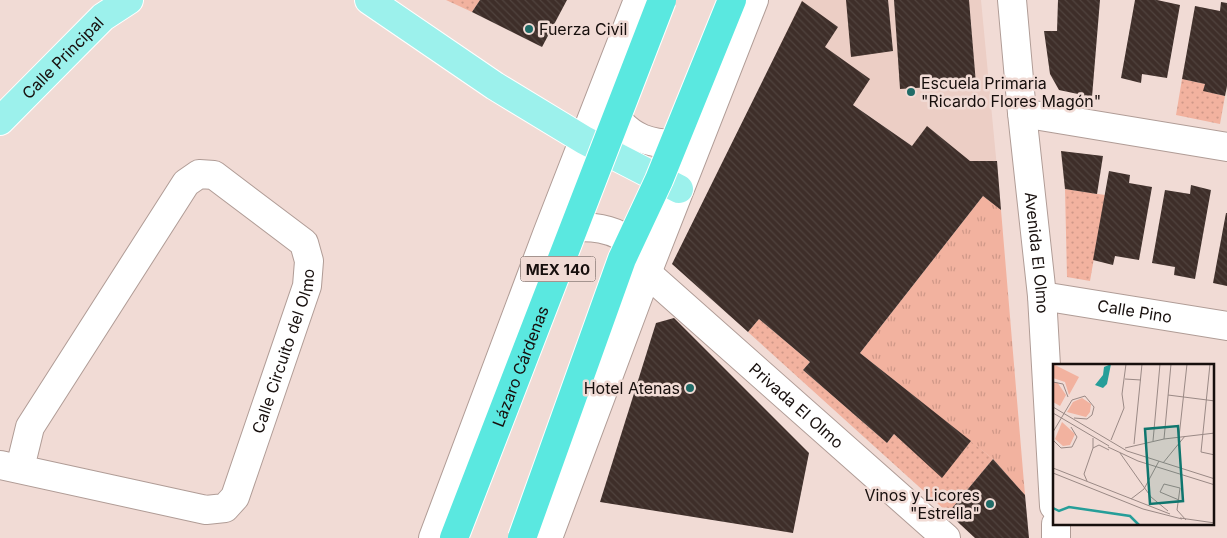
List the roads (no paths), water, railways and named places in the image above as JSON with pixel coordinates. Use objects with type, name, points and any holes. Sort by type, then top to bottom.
[{"type":"highway","name":"Lázaro Cárdenas","points":[[454,538],[662,0]]},
{"type":"highway","name":"MEX 140","points":[[522,538],[622,259],[669,185],[732,0]]},
{"type":"main road","name":"Calle Principal","points":[[0,121],[103,17],[129,0]]},
{"type":"main road","points":[[369,0],[495,86],[584,140],[669,185]]},
{"type":"street","points":[[433,538],[638,0]]},
{"type":"street","points":[[548,538],[647,273],[669,185],[698,142],[754,0]]},
{"type":"street","name":"Avenida El Olmo","points":[[1012,0],[1042,296],[1053,488]]},
{"type":"street","points":[[602,93],[622,127],[642,139],[682,144],[698,142]]},
{"type":"street","points":[[1022,113],[1227,147]]},
{"type":"street","name":"Calle Circuito del Olmo","points":[[199,174],[214,175],[304,243],[310,261],[306,286],[235,497],[225,508],[206,510],[10,467],[30,427],[186,183],[199,174]]},
{"type":"street","points":[[548,234],[567,228],[587,227],[611,231],[625,238],[639,254],[647,273]]},
{"type":"street","name":"Privada El Olmo","points":[[647,273],[946,538]]},
{"type":"street","name":"Calle Pino","points":[[1042,296],[1227,326]]},
{"type":"place","name":"Fuerza Civil","points":[[529,29]]},
{"type":"place","name":"Escuela Primaria \"Ricardo Flores Magón\"","points":[[911,92]]},
{"type":"place","name":"Hotel Atenas","points":[[690,388]]},
{"type":"place","name":"Vinos y Licores \"Estrella\"","points":[[990,504]]}]
